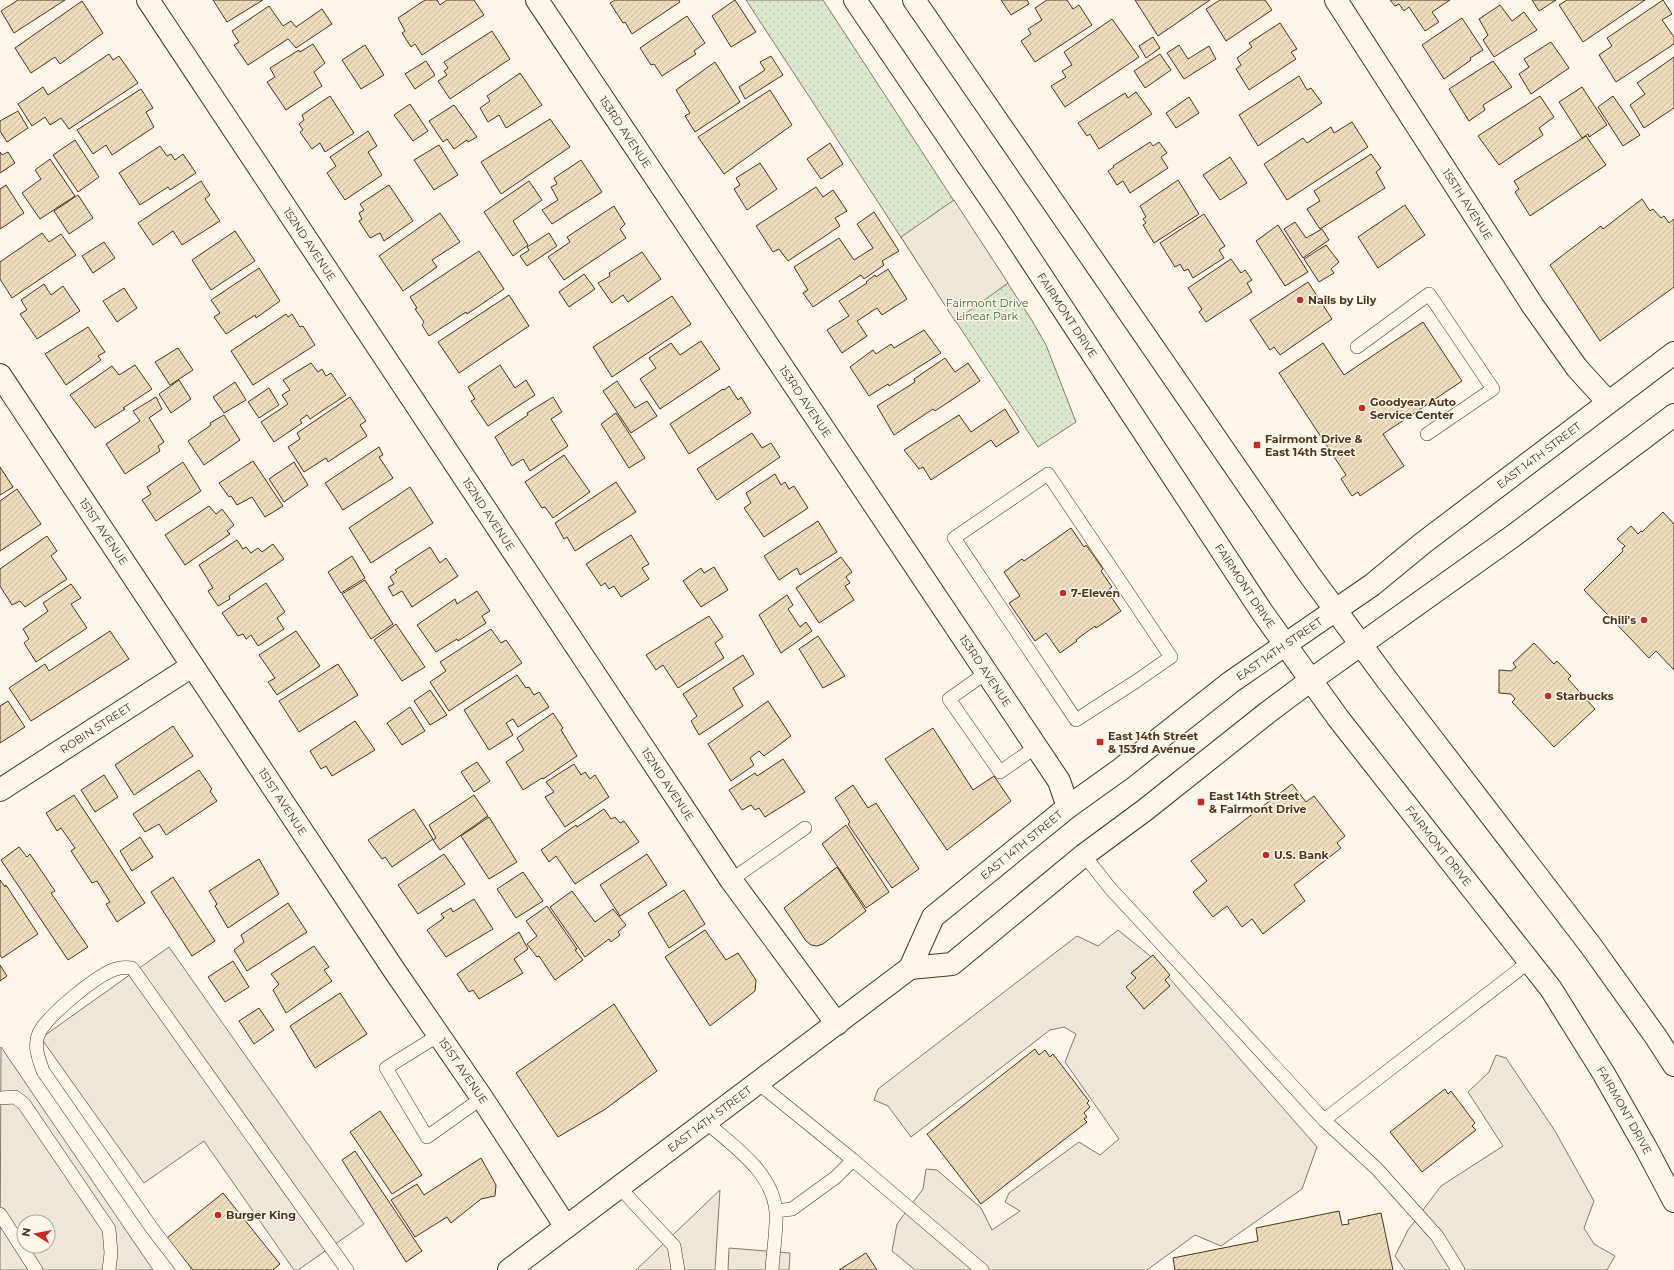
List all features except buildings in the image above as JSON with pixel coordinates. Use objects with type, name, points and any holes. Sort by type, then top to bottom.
[{"type":"main road","name":"152ND AVENUE","points":[[148,0],[731,880],[837,1024]]},
{"type":"main road","name":"153RD AVENUE","points":[[536,0],[1059,781],[1068,807]]},
{"type":"main road","name":"FAIRMONT DRIVE","points":[[855,0],[1009,225],[1262,612],[1338,718],[1550,989],[1604,1074],[1674,1201]]},
{"type":"main road","points":[[914,0],[1335,610],[1591,946],[1656,1037],[1674,1066]]},
{"type":"main road","name":"155TH AVENUE","points":[[1336,0],[1533,306],[1577,368],[1608,402]]},
{"type":"main road","name":"EAST 14TH STREET","points":[[509,1270],[910,968],[933,917],[1068,807],[1121,769],[1232,682],[1286,646],[1376,582],[1423,543],[1674,353]]},
{"type":"main road","name":"151ST AVENUE","points":[[0,375],[394,970],[482,1098],[566,1227]]},
{"type":"main road","points":[[910,968],[952,964],[1084,855],[1145,810],[1311,680],[1513,536],[1674,414]]},
{"type":"main road","name":"ROBIN STREET","points":[[0,790],[192,666]]},
{"type":"lane","points":[[1357,347],[1429,294],[1493,389],[1428,434]]},
{"type":"lane","points":[[1048,474],[1171,657],[1135,682],[1076,720],[954,538],[1048,474]]},
{"type":"lane","points":[[986,673],[949,699],[963,721],[1000,772],[1036,747]]},
{"type":"lane","points":[[731,880],[805,828]]},
{"type":"lane","points":[[1084,855],[1110,888],[1324,1120],[1377,1169],[1437,1236],[1458,1270]]},
{"type":"lane","points":[[1324,1120],[1529,962]]},
{"type":"lane","points":[[184,1270],[151,1227],[43,1071],[36,1050],[39,1033],[53,1015],[85,987],[115,969],[124,967],[132,968],[347,1270]]},
{"type":"lane","points":[[439,1035],[386,1068],[427,1137],[482,1098]]},
{"type":"lane","points":[[758,1083],[853,1160],[982,1270]]},
{"type":"lane","points":[[0,1098],[15,1097],[24,1104],[109,1229],[111,1253],[109,1270]]},
{"type":"lane","points":[[706,1122],[755,1168],[770,1186],[776,1211],[772,1270]]},
{"type":"lane","points":[[776,1211],[792,1209],[836,1177],[853,1160]]},
{"type":"lane","points":[[619,1187],[674,1246],[678,1270]]},
{"type":"lane","points":[[0,1214],[36,1270]]},
{"type":"green space","name":"Fairmont Drive Linear Park","points":[[746,0],[823,0],[1031,319],[1046,345],[1076,422],[1038,447]]},
{"type":"shaded area","points":[[954,200],[1008,283],[955,321],[901,237]]},
{"type":"shaded area","points":[[1118,930],[1149,955],[1317,1147],[1302,1189],[1221,1246],[1195,1235],[1147,1270],[915,1270],[892,1251],[897,1224],[923,1189],[926,1169],[937,1170],[981,1208],[992,1230],[1020,1211],[1005,1202],[1009,1193],[1079,1142],[1100,1155],[1119,1139],[1065,1062],[1076,1034],[1064,1027],[1050,1030],[911,1137],[888,1106],[874,1100],[878,1089],[1077,936],[1098,946]]},
{"type":"shaded area","points":[[169,947],[364,1224],[298,1270],[294,1270],[204,1141],[144,1183],[41,1038]]},
{"type":"shaded area","points":[[1,1047],[153,1270],[0,1270]]},
{"type":"shaded area","points":[[1496,1055],[1506,1058],[1555,1131],[1594,1201],[1584,1228],[1594,1244],[1615,1256],[1607,1270],[1405,1270],[1395,1256],[1408,1230],[1441,1186],[1503,1146],[1468,1092],[1489,1072]]},
{"type":"shaded area","points":[[720,1190],[715,1270],[636,1270]]},
{"type":"shaded area","points":[[729,1248],[790,1253],[789,1270],[728,1270]]},
{"type":"place","name":"Nails by Lily","points":[[1300,300]]},
{"type":"place","name":"Goodyear Auto Service Center","points":[[1362,408]]},
{"type":"place","name":"Fairmont Drive & East 14th Street","points":[[1257,445]]},
{"type":"place","name":"7-Eleven","points":[[1063,593]]},
{"type":"place","name":"Chili's","points":[[1644,620]]},
{"type":"place","name":"Starbucks","points":[[1548,696]]},
{"type":"place","name":"East 14th Street & 153rd Avenue","points":[[1100,742]]},
{"type":"place","name":"East 14th Street & Fairmont Drive","points":[[1201,802]]},
{"type":"place","name":"U.S. Bank","points":[[1266,855]]},
{"type":"place","name":"Burger King","points":[[218,1215]]}]
